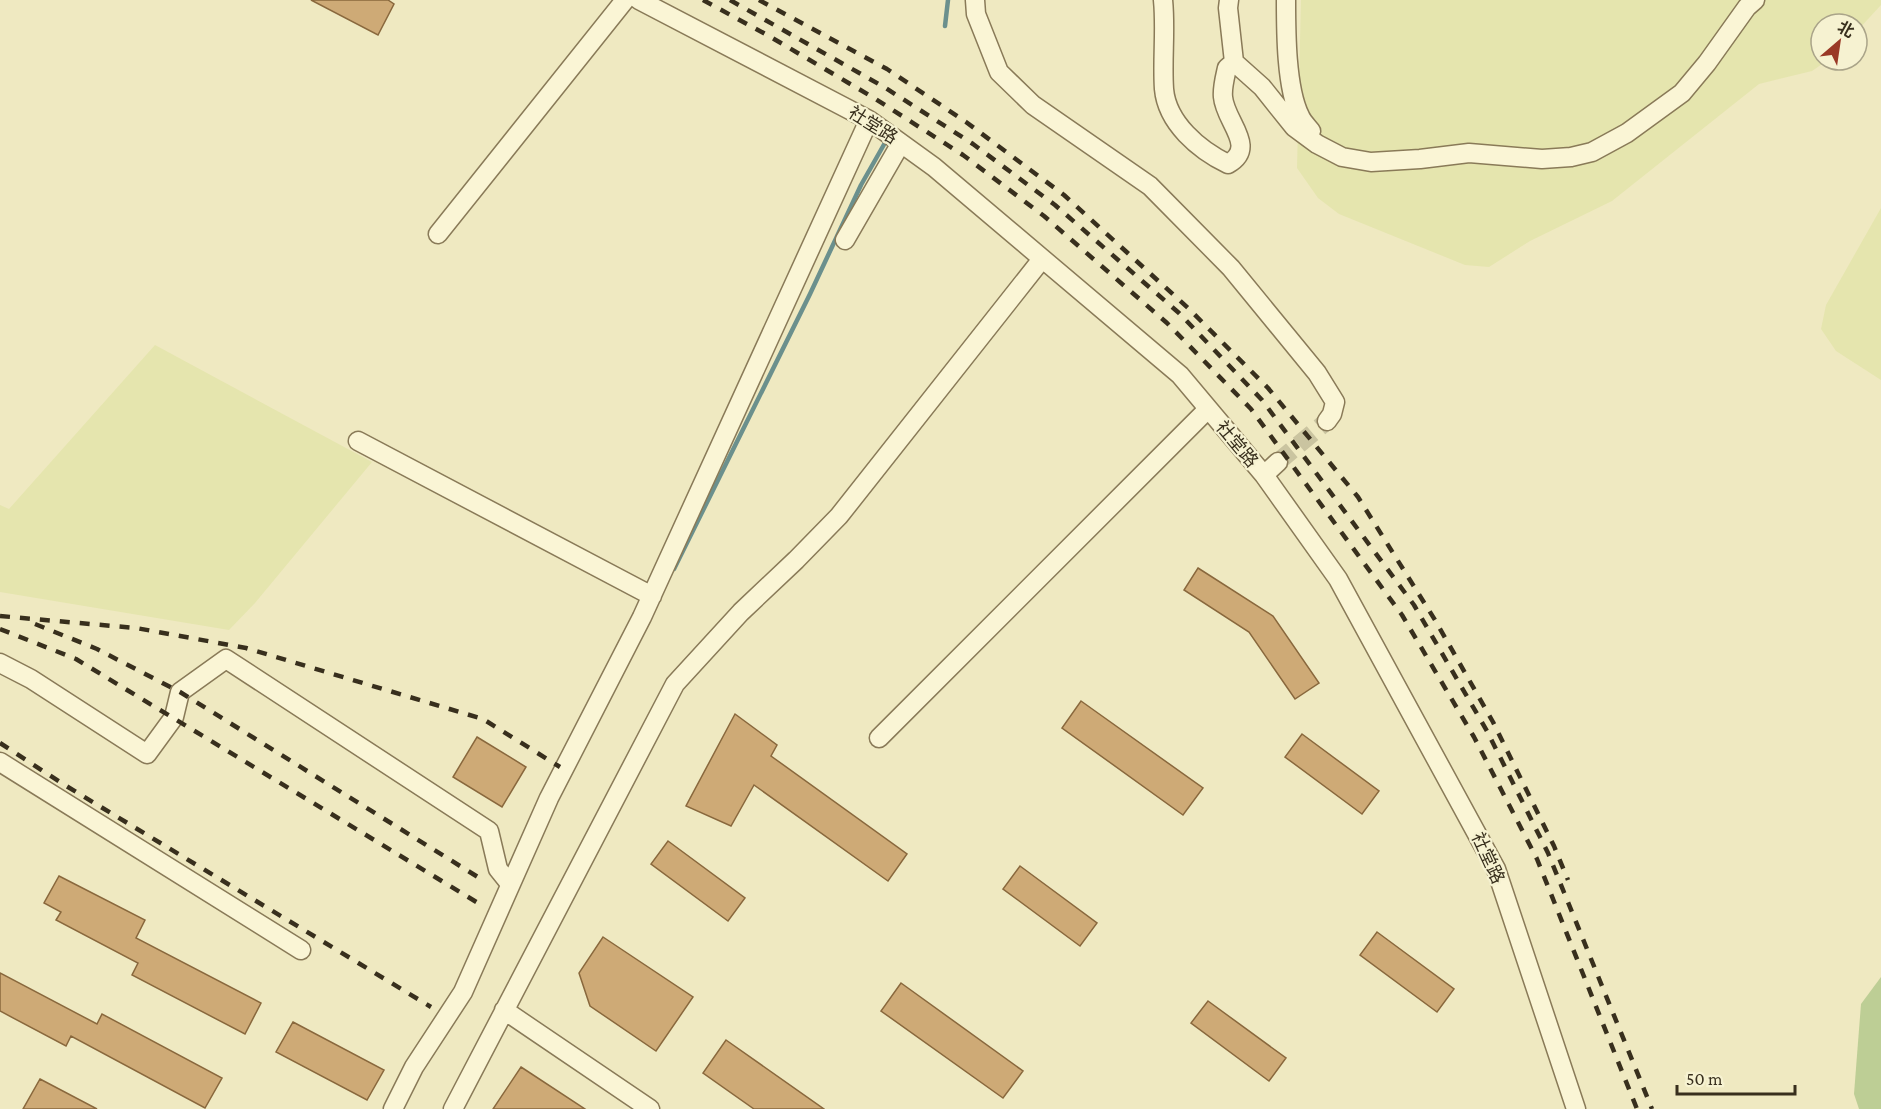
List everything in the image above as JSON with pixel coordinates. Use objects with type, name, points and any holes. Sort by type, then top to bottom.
[{"type":"street","points":[[438,234],[625,0]]},
{"type":"street","name":"社堂路","points":[[639,0],[869,120],[934,166],[1180,375],[1264,475],[1338,579],[1496,869],[1576,1109]]},
{"type":"street","points":[[975,0],[976,14],[999,72],[1033,105],[1150,186],[1231,268],[1317,373],[1335,402],[1327,422]]},
{"type":"street","points":[[1163,0],[1166,25],[1164,91],[1173,117],[1190,138],[1212,156],[1228,164],[1237,159],[1241,151],[1240,141],[1228,115],[1223,96],[1227,68],[1234,62]]},
{"type":"street","points":[[1229,0],[1234,62],[1262,87],[1294,127],[1317,144],[1342,157],[1371,162],[1469,153],[1542,159],[1571,157],[1592,152],[1627,133],[1682,93],[1707,63],[1747,7],[1755,0]]},
{"type":"street","points":[[1286,0],[1287,49],[1292,88],[1299,116],[1312,132],[1317,144]]},
{"type":"street","points":[[393,1109],[414,1067],[463,992],[549,798],[652,596],[869,120]]},
{"type":"street","points":[[845,240],[901,143]]},
{"type":"street","points":[[453,1109],[675,684],[741,612],[839,516],[1042,259]]},
{"type":"street","points":[[879,738],[1208,409]]},
{"type":"street","points":[[358,441],[652,596]]},
{"type":"street","points":[[1264,475],[1278,462]]},
{"type":"street","points":[[0,663],[31,679],[147,754],[174,717],[180,692],[226,659],[489,831],[498,868],[510,884]]},
{"type":"street","points":[[0,762],[301,950]]},
{"type":"street","points":[[504,1010],[650,1109]]},
{"type":"green space","points":[[1301,0],[1881,0],[1881,5],[1869,18],[1869,12],[1809,12],[1809,72],[1759,84],[1612,201],[1530,241],[1489,267],[1465,265],[1339,214],[1318,198],[1297,168]]},
{"type":"green space","points":[[1881,208],[1881,380],[1836,351],[1821,329],[1826,305]]},
{"type":"green space","points":[[155,345],[372,462],[255,603],[229,630],[0,592],[0,505],[9,509]]},
{"type":"green space","points":[[1881,977],[1881,1109],[1859,1109],[1854,1094],[1861,1004]]},
{"type":"building","points":[[311,0],[388,0],[394,4],[378,35]]},
{"type":"building","points":[[1198,568],[1273,616],[1319,683],[1295,699],[1249,632],[1184,590]]},
{"type":"building","points":[[1081,701],[1203,788],[1183,815],[1062,728]]},
{"type":"building","points":[[735,714],[777,745],[771,756],[907,854],[888,881],[754,785],[731,826],[686,806]]},
{"type":"building","points":[[1302,734],[1379,791],[1362,814],[1285,757]]},
{"type":"building","points":[[477,737],[526,767],[502,807],[453,777]]},
{"type":"building","points":[[668,841],[745,898],[728,921],[651,864]]},
{"type":"building","points":[[1020,866],[1097,923],[1080,946],[1003,889]]},
{"type":"building","points":[[59,876],[145,920],[136,938],[261,1003],[245,1034],[132,975],[138,963],[56,920],[61,912],[44,903]]},
{"type":"building","points":[[1377,932],[1454,989],[1437,1012],[1360,955]]},
{"type":"building","points":[[603,937],[693,997],[656,1051],[590,1006],[579,973]]},
{"type":"building","points":[[0,973],[97,1024],[102,1014],[222,1078],[205,1108],[71,1036],[66,1046],[0,1011]]},
{"type":"building","points":[[901,983],[1023,1071],[1003,1098],[881,1011]]},
{"type":"building","points":[[1208,1001],[1286,1058],[1269,1081],[1191,1023]]},
{"type":"building","points":[[293,1022],[384,1070],[367,1100],[276,1052]]},
{"type":"building","points":[[726,1040],[824,1109],[754,1109],[703,1073]]},
{"type":"building","points":[[521,1067],[585,1109],[493,1109]]},
{"type":"building","points":[[40,1079],[97,1109],[23,1109]]},
{"type":"waterway","points":[[945,26],[948,0]]},
{"type":"waterway","points":[[674,569],[810,294],[861,185],[886,141]]},
{"type":"tunnel","points":[[1278,462],[1327,421]]},
{"type":"railway","points":[[703,0],[874,98],[963,155],[1044,216],[1167,323],[1251,409],[1402,615],[1474,737],[1537,859],[1637,1109]]},
{"type":"railway","points":[[730,0],[884,87],[973,144],[1055,205],[1179,313],[1262,400],[1414,605],[1487,731],[1548,853],[1652,1109]]},
{"type":"railway","points":[[759,0],[887,69],[966,122],[1064,195],[1188,308],[1268,388],[1358,497],[1435,620],[1493,722],[1554,846],[1568,880]]},
{"type":"railway","points":[[0,616],[136,628],[246,648],[483,719],[560,767]]},
{"type":"railway","points":[[35,624],[97,649],[180,692],[481,879]]},
{"type":"railway","points":[[0,629],[76,659],[478,903]]},
{"type":"railway","points":[[0,743],[63,784],[431,1007]]}]
